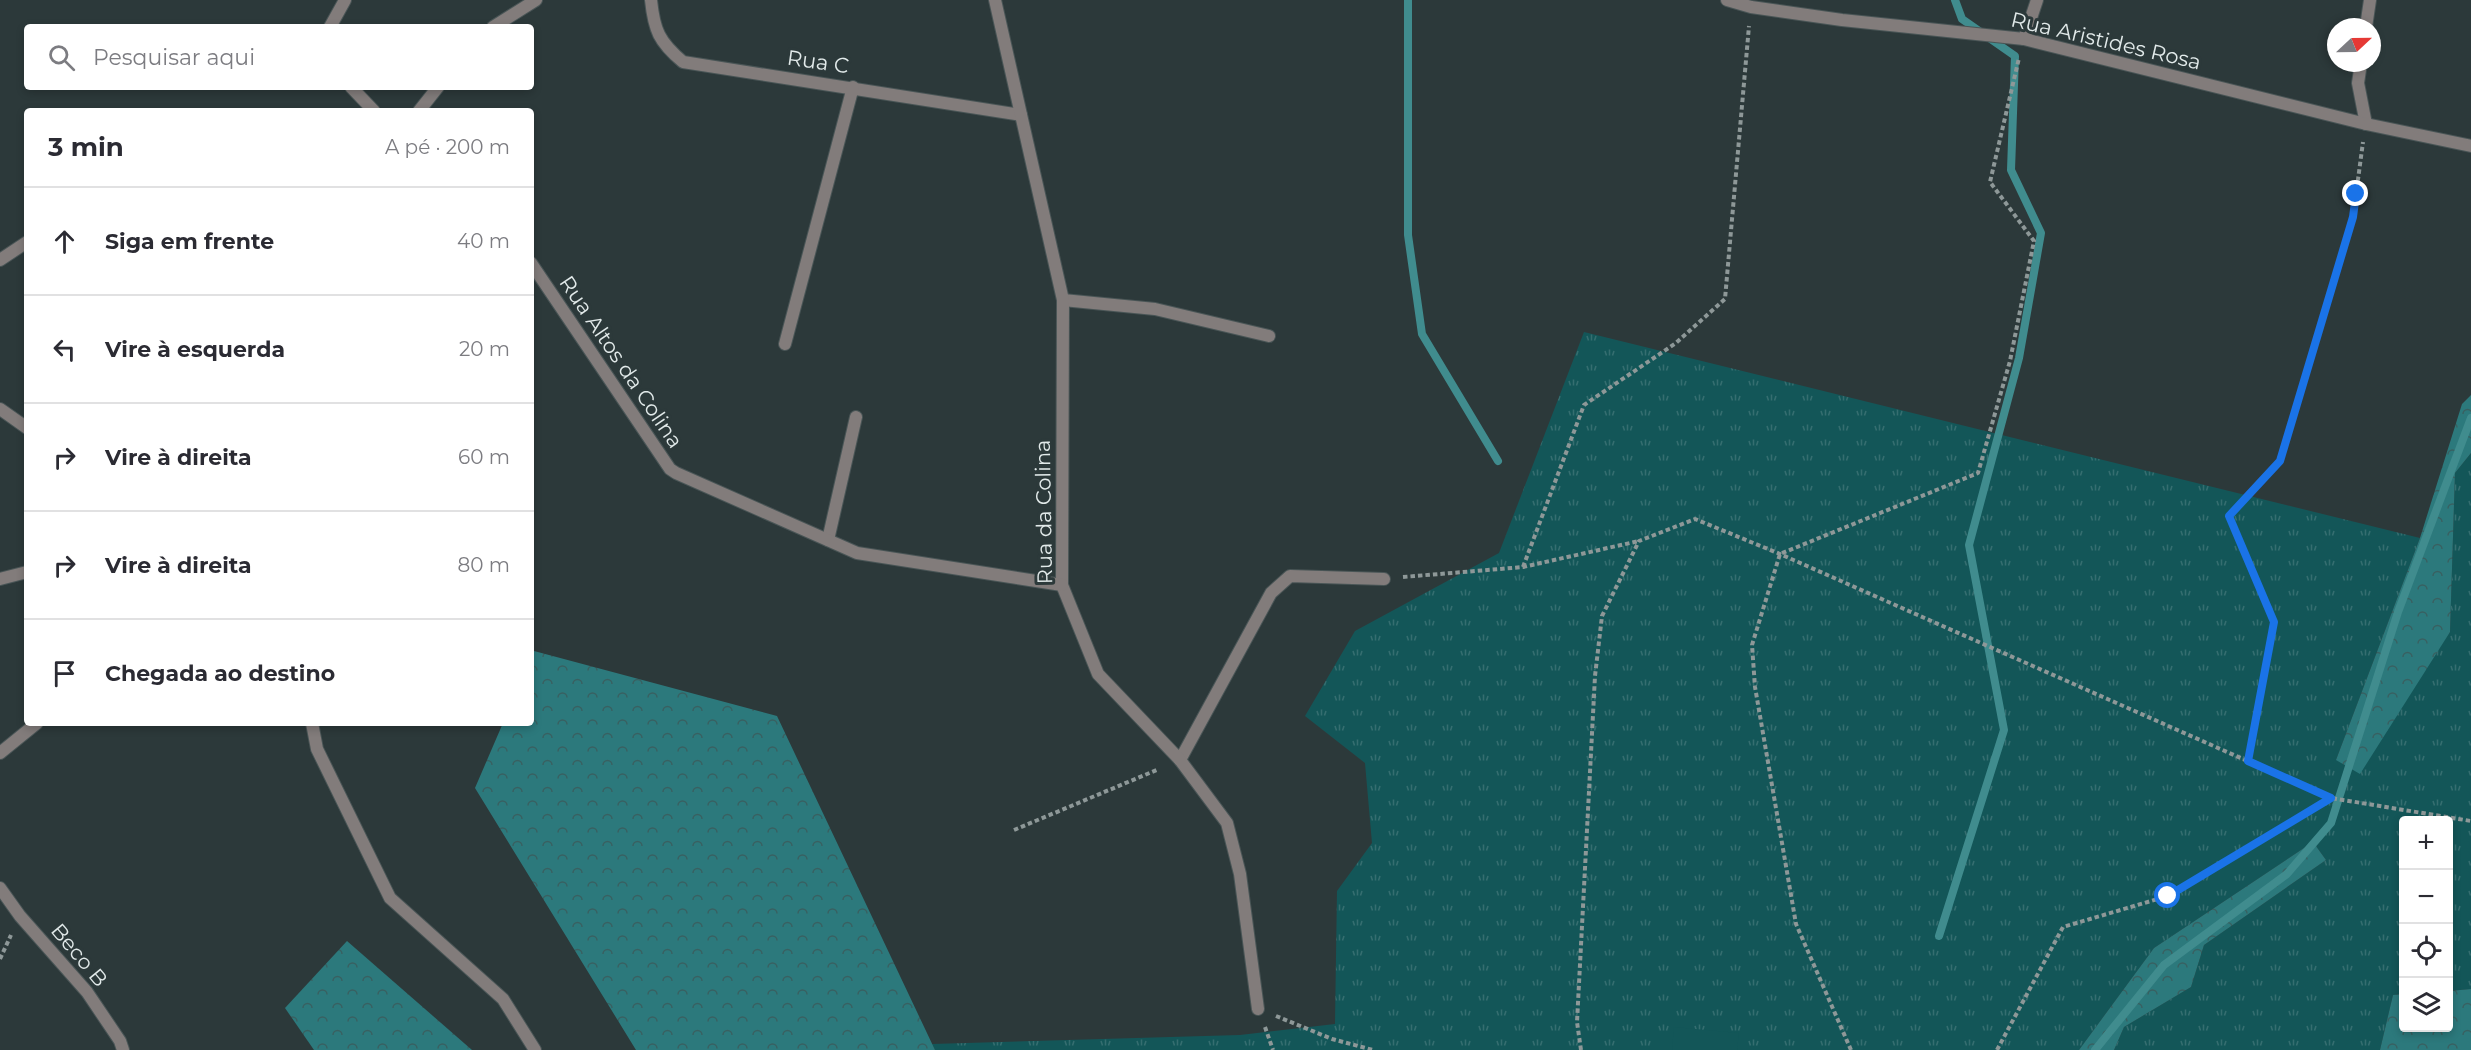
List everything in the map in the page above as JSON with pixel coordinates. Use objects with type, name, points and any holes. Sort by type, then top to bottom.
[{"type":"street","points":[[332,24],[345,0]]},
{"type":"street","points":[[498,24],[536,0]]},
{"type":"street","name":"Rua C","points":[[651,0],[657,33],[665,47],[682,62],[1021,115]]},
{"type":"street","name":"Rua da Colina","points":[[996,0],[1063,300],[1062,585],[1098,674],[1180,760],[1227,823],[1240,874],[1258,1009]]},
{"type":"street","name":"Rua Aristides Rosa","points":[[1727,0],[1751,7],[1842,20],[2024,39],[2366,124],[2471,146]]},
{"type":"street","points":[[2024,39],[2037,0]]},
{"type":"street","points":[[2367,18],[2370,0]]},
{"type":"street","points":[[2360,72],[2358,82],[2366,124]]},
{"type":"street","points":[[785,344],[853,87]]},
{"type":"street","points":[[354,90],[371,108]]},
{"type":"street","points":[[421,108],[436,90]]},
{"type":"street","points":[[0,260],[24,244]]},
{"type":"street","name":"Rua Altos da Colina","points":[[534,267],[673,471],[857,553],[1062,585]]},
{"type":"street","points":[[1063,300],[1155,309],[1269,336]]},
{"type":"street","points":[[0,409],[24,426]]},
{"type":"street","points":[[828,540],[856,417]]},
{"type":"street","points":[[0,579],[24,573]]},
{"type":"street","points":[[1180,760],[1271,593],[1290,576],[1384,579]]},
{"type":"street","points":[[0,753],[33,726]]},
{"type":"street","points":[[313,726],[317,749],[390,898],[503,999],[535,1050]]},
{"type":"street","name":"Beco B","points":[[0,888],[20,916],[87,992],[120,1041],[123,1050]]},
{"type":"path","points":[[1523,567],[1584,405],[1676,343],[1725,299],[1751,7]]},
{"type":"path","points":[[1780,554],[1978,473],[2010,362],[2034,241],[1990,182],[2024,39]]},
{"type":"path","points":[[2248,761],[2274,622],[2229,516],[2280,461],[2353,217],[2366,124]]},
{"type":"path","points":[[1384,579],[1523,567],[1640,541],[1695,519],[1780,554],[2331,798],[2471,821]]},
{"type":"path","points":[[1581,1050],[1577,1022],[1595,676],[1602,616],[1640,541]]},
{"type":"path","points":[[1780,554],[1752,645],[1755,687],[1796,924],[1851,1050]]},
{"type":"path","points":[[1014,830],[1180,760]]},
{"type":"path","points":[[1997,1050],[2063,927],[2168,896],[2331,798]]},
{"type":"path","points":[[1258,1009],[1332,1039],[1373,1050]]},
{"type":"green space","points":[[1584,332],[2420,538],[2336,760],[2450,632],[2455,473],[2471,453],[2471,989],[2453,991],[2453,816],[2399,816],[2399,994],[2393,995],[2380,1050],[2114,1050],[2124,1027],[2191,987],[2204,945],[2326,860],[2313,842],[2154,948],[2079,1050],[935,1050],[932,1044],[1240,1035],[1335,1024],[1337,891],[1372,843],[1365,763],[1305,716],[1355,631],[1499,553]]},
{"type":"green space","points":[[2471,395],[2471,453],[2455,473],[2450,632],[2360,774],[2336,760],[2420,538],[2462,404]]},
{"type":"green space","points":[[534,651],[777,716],[935,1050],[636,1050],[475,788],[502,726],[534,726]]},
{"type":"green space","points":[[2313,842],[2326,860],[2204,945],[2191,987],[2124,1027],[2114,1050],[2079,1050],[2154,948]]},
{"type":"green space","points":[[347,941],[472,1050],[314,1050],[285,1008]]},
{"type":"green space","points":[[2471,989],[2471,1050],[2380,1050],[2393,995],[2399,994],[2399,1032],[2453,1032],[2453,991]]},
{"type":"green space","points":[[1674,1027],[1739,1033],[1737,1050],[1672,1050]]},
{"type":"waterway","points":[[1408,0],[1408,235],[1422,334],[1498,461]]},
{"type":"waterway","points":[[1939,936],[2004,730],[1969,545],[2019,358],[2041,233],[2011,170],[2015,56],[1962,19],[1955,0]]},
{"type":"waterway","points":[[2095,1050],[2164,965],[2287,874],[2331,823],[2398,612],[2471,418]]},
{"type":"route","points":[[2168,896],[2331,798],[2248,761],[2274,622],[2229,516],[2280,461],[2353,217],[2356,194]]}]
